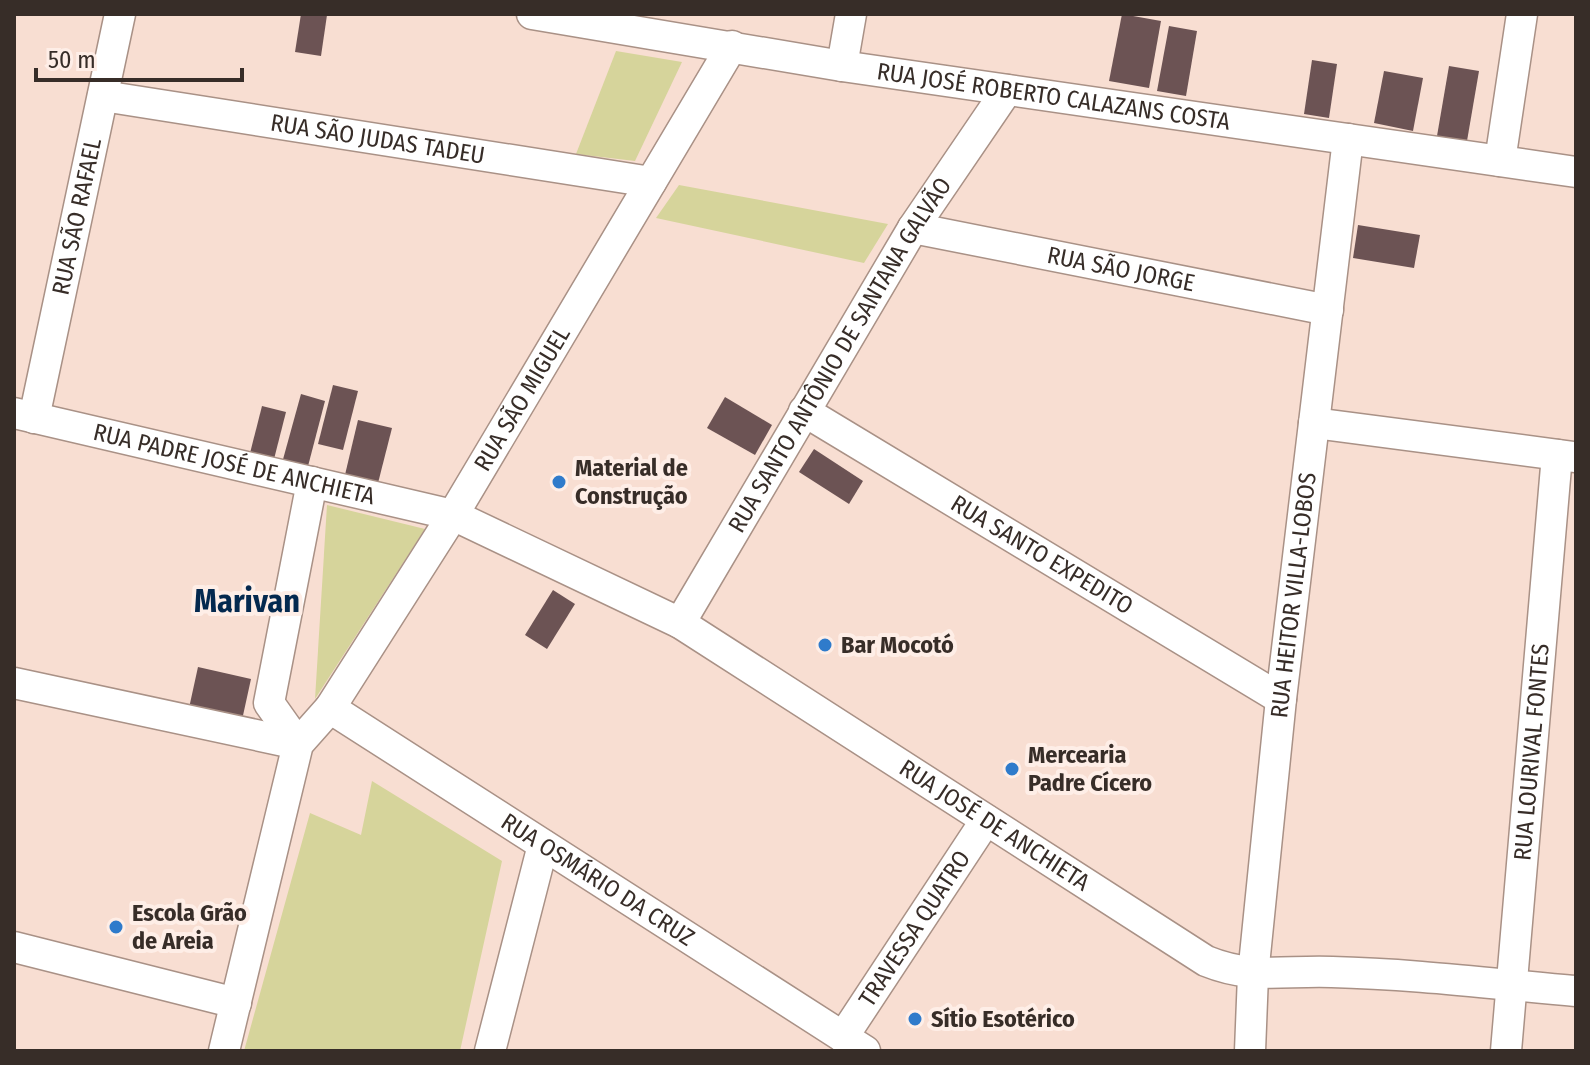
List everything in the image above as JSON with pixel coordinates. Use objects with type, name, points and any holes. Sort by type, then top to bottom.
[{"type":"street","name":"RUA SÃO RAFAEL","points":[[24,415],[103,96],[120,14]]},
{"type":"street","name":"RUA JOSÉ ROBERTO CALAZANS COSTA","points":[[532,14],[842,66],[1576,172]]},
{"type":"street","points":[[842,66],[851,14]]},
{"type":"street","points":[[1500,161],[1522,14]]},
{"type":"street","name":"RUA SÃO MIGUEL","points":[[298,744],[330,708],[453,515],[732,46]]},
{"type":"street","name":"RUA SANTO ANTÔNIO DE SANTANA GALVÃO","points":[[680,623],[913,228],[1007,90]]},
{"type":"street","name":"RUA SÃO JUDAS TADEU","points":[[103,96],[651,182]]},
{"type":"street","name":"RUA HEITOR VILLA-LOBOS","points":[[1250,1051],[1253,975],[1281,699],[1348,139]]},
{"type":"street","name":"RUA SÃO JORGE","points":[[913,228],[1328,310]]},
{"type":"street","name":"RUA SANTO EXPEDITO","points":[[804,411],[1281,699]]},
{"type":"street","name":"RUA PADRE JOSÉ DE ANCHIETA","points":[[24,415],[453,515]]},
{"type":"street","points":[[1314,423],[1567,456]]},
{"type":"street","name":"RUA LOURIVAL FONTES","points":[[1506,1051],[1567,456]]},
{"type":"street","points":[[224,1051],[298,744],[269,703],[312,482]]},
{"type":"street","name":"RUA JOSÉ DE ANCHIETA","points":[[453,515],[680,623],[1206,961],[1253,975],[1330,971],[1576,991]]},
{"type":"street","points":[[14,683],[298,744]]},
{"type":"street","name":"RUA OSMÁRIO DA CRUZ","points":[[330,708],[854,1044]]},
{"type":"street","name":"TRAVESSA QUATRO","points":[[854,1044],[986,820]]},
{"type":"street","points":[[490,1051],[543,845]]},
{"type":"street","points":[[14,947],[236,1003]]},
{"type":"shaded area","points":[[616,51],[682,62],[635,161],[576,154]]},
{"type":"shaded area","points":[[679,185],[888,224],[864,263],[656,218]]},
{"type":"shaded area","points":[[327,505],[425,529],[315,699]]},
{"type":"shaded area","points":[[372,781],[502,861],[460,1051],[244,1051],[310,813],[361,835]]},
{"type":"building","points":[[301,14],[327,15],[321,56],[295,52]]},
{"type":"building","points":[[1122,14],[1161,21],[1149,88],[1109,81]]},
{"type":"building","points":[[1169,26],[1197,31],[1186,96],[1157,91]]},
{"type":"building","points":[[1312,60],[1337,64],[1329,118],[1304,114]]},
{"type":"building","points":[[1449,66],[1479,71],[1467,141],[1437,136]]},
{"type":"building","points":[[1384,71],[1423,78],[1413,131],[1374,123]]},
{"type":"building","points":[[1358,225],[1420,235],[1414,268],[1353,258]]},
{"type":"building","points":[[333,385],[358,391],[343,450],[318,444]]},
{"type":"building","points":[[301,394],[325,401],[307,470],[282,463]]},
{"type":"building","points":[[725,397],[772,425],[755,455],[707,428]]},
{"type":"building","points":[[262,406],[286,412],[273,463],[249,457]]},
{"type":"building","points":[[358,420],[392,428],[377,487],[344,479]]},
{"type":"building","points":[[814,449],[863,481],[849,504],[799,472]]},
{"type":"building","points":[[553,590],[575,604],[547,649],[525,635]]},
{"type":"building","points":[[198,667],[251,679],[242,720],[189,708]]},
{"type":"place","name":"Material de Construção","points":[[559,482]]},
{"type":"place","name":"Bar Mocotó","points":[[825,645]]},
{"type":"place","name":"Mercearia Padre Cícero","points":[[1012,769]]},
{"type":"place","name":"Escola Grão de Areia","points":[[116,927]]},
{"type":"place","name":"Sítio Esotérico","points":[[915,1019]]},
{"type":"district","name":"Marivan","points":[[247,601]]}]
